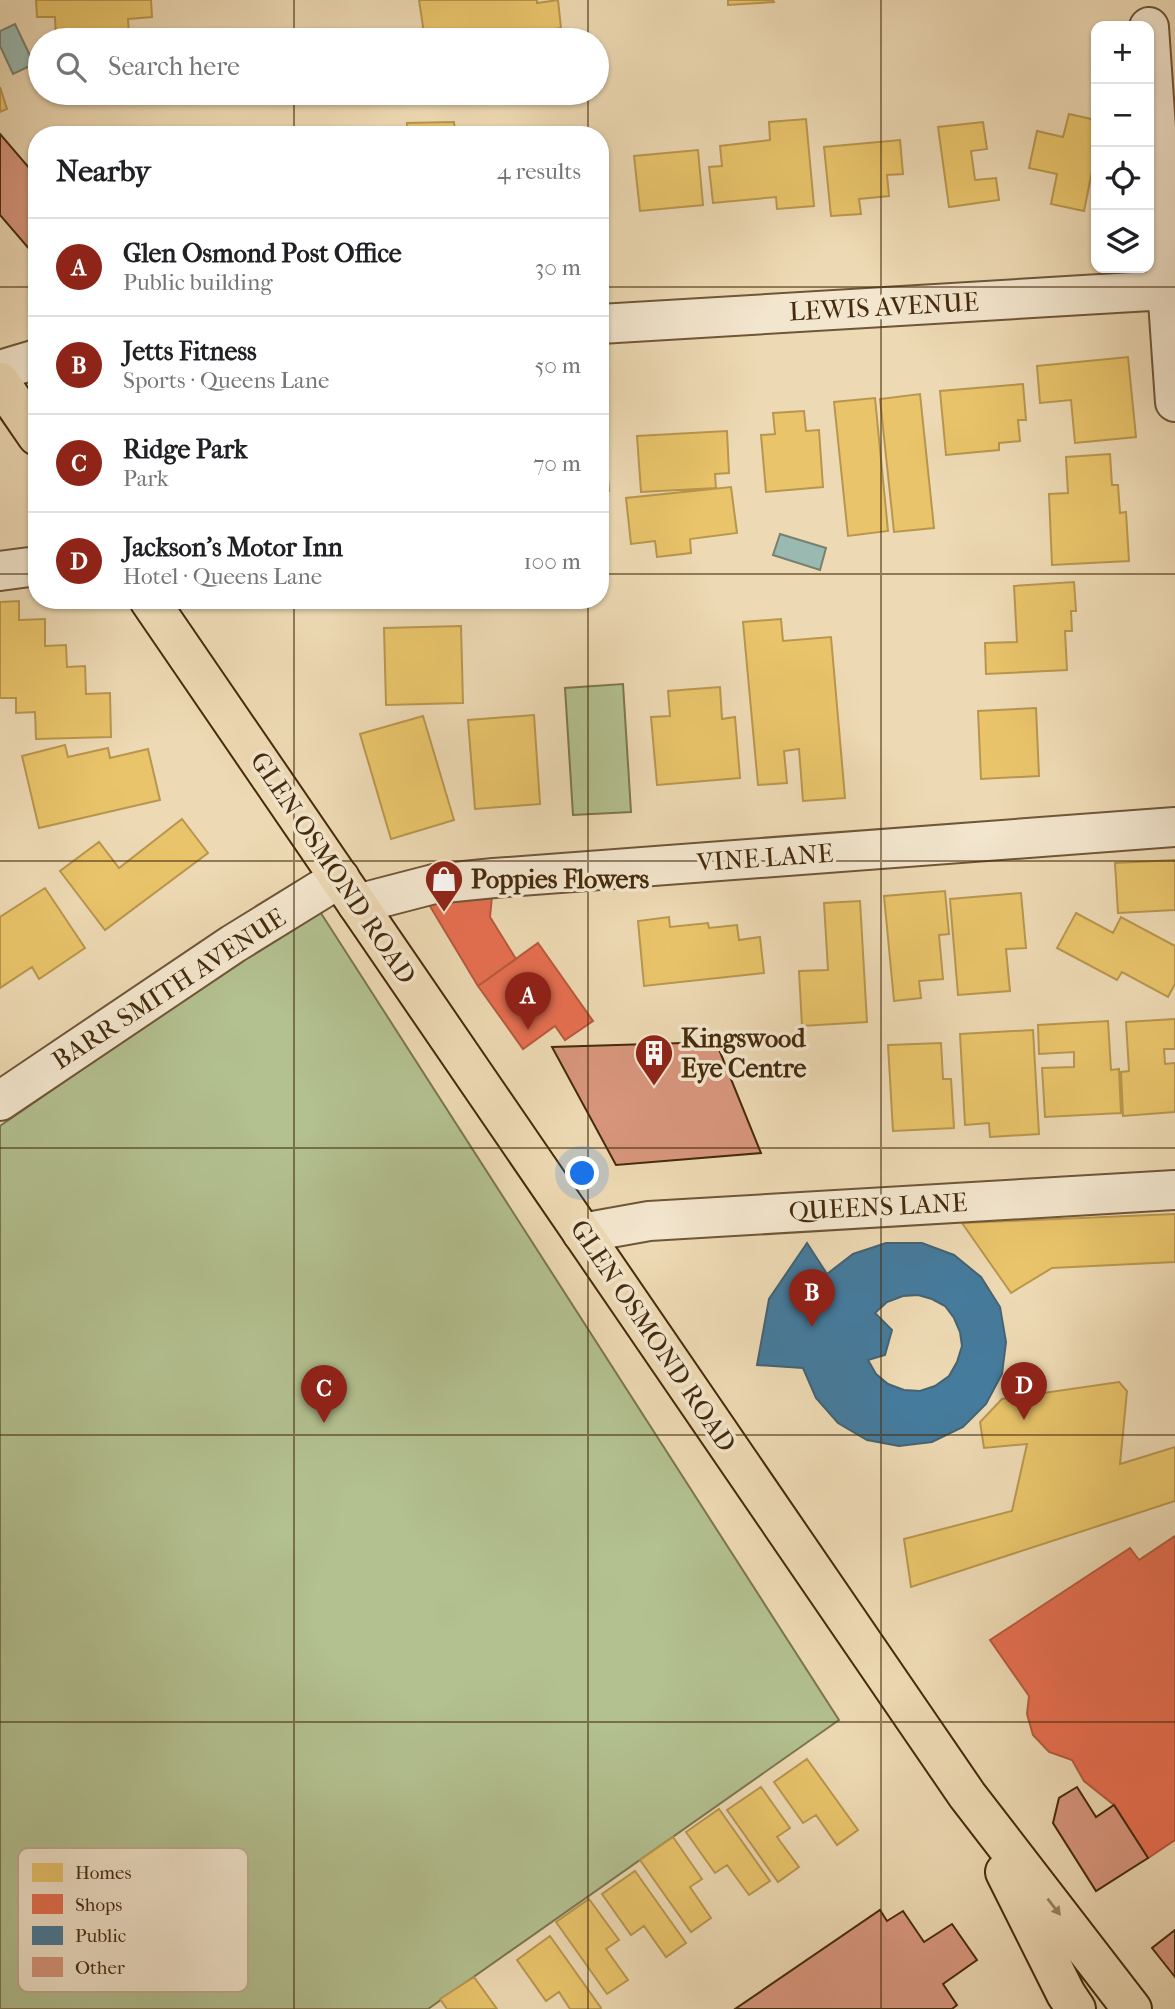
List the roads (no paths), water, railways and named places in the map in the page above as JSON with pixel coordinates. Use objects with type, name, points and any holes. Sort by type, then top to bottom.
[{"type":"highway","points":[[0,382],[28,423]]},
{"type":"highway","name":"GLEN OSMOND ROAD","points":[[155,609],[967,1795],[1132,2009]]},
{"type":"highway","name":"GLEN OSMOND ROAD","points":[[967,1795],[1066,1994],[1076,2009]]},
{"type":"street","points":[[1147,0],[1149,21]]},
{"type":"street","points":[[1153,84],[1175,402]]},
{"type":"street","name":"LEWIS AVENUE","points":[[609,323],[1167,290]]},
{"type":"street","points":[[0,370],[28,362]]},
{"type":"street","points":[[0,572],[28,567]]},
{"type":"street","name":"VINE LANE","points":[[349,891],[1175,827]]},
{"type":"street","name":"BARR SMITH AVENUE","points":[[0,1101],[233,944],[349,891]]},
{"type":"street","name":"QUEENS LANE","points":[[582,1233],[649,1220],[1175,1191]]},
{"type":"water","points":[[15,24],[28,51],[28,67],[13,74],[0,46],[0,31]]},
{"type":"water","points":[[780,534],[826,548],[820,570],[773,555]]},
{"type":"place","name":"Poppies Flowers","points":[[444,913]]},
{"type":"place","name":"Glen Osmond Post Office","points":[[528,1030]]},
{"type":"place","name":"Kingswood Eye Centre","points":[[654,1087]]},
{"type":"place","name":"Jetts Fitness","points":[[812,1327]]},
{"type":"place","name":"Jackson's Motor Inn","points":[[1024,1420]]},
{"type":"place","name":"Ridge Park","points":[[324,1423]]}]
